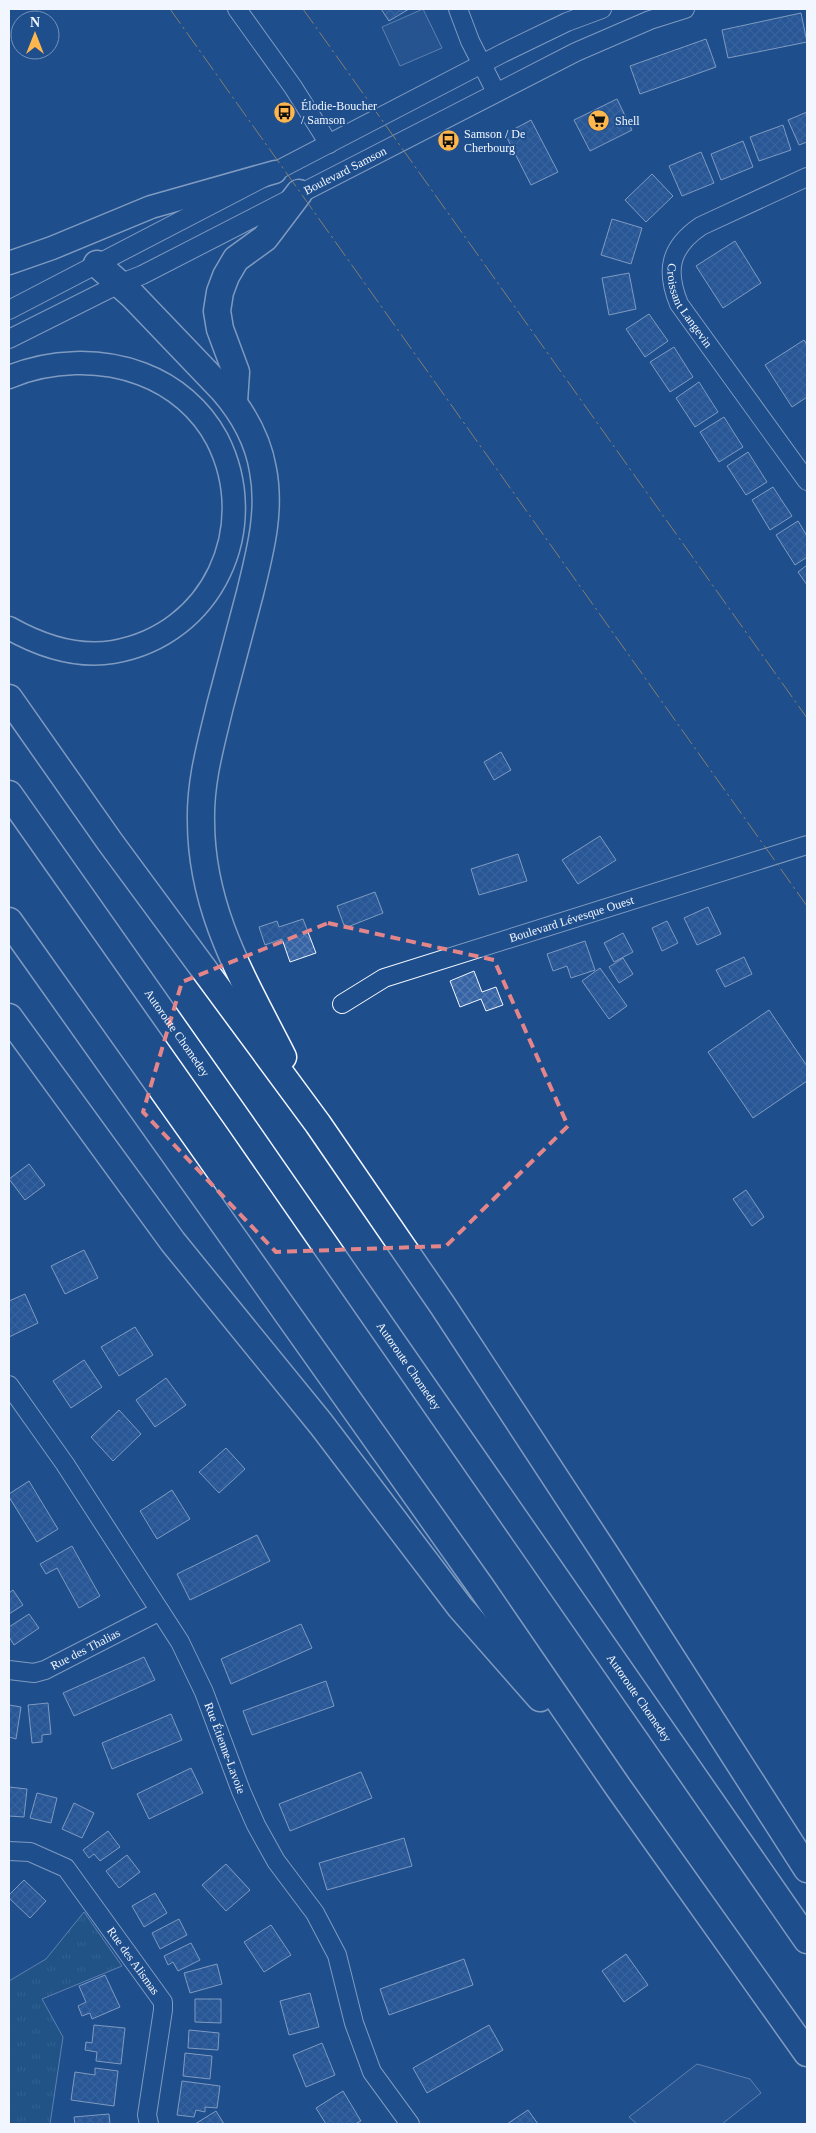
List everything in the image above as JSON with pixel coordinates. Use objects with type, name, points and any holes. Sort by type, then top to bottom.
[{"type":"highway","points":[[234,402],[236,372],[220,329],[218,311],[220,292],[226,276],[236,259],[265,238],[299,193]]},
{"type":"highway","points":[[97,264],[194,358],[234,402],[250,428],[261,458],[265,484],[266,511],[258,559],[206,766],[201,808],[203,851],[214,910],[230,955],[318,1124]]},
{"type":"highway","points":[[9,698],[122,858],[318,1124],[479,1359],[807,1869]]},
{"type":"highway","name":"Autoroute Chomedey","points":[[9,794],[267,1161],[807,1940]]},
{"type":"highway","points":[[9,921],[481,1587],[618,1787],[807,2053]]},
{"type":"highway","points":[[9,1018],[173,1242],[321,1424],[460,1607],[618,1787]]},
{"type":"main road","points":[[9,263],[52,248],[151,206],[275,172]]},
{"type":"main road","points":[[9,377],[51,366],[91,364],[127,368],[162,383],[192,405],[215,435],[228,468],[235,505],[231,543],[219,576],[194,609],[180,622],[159,635],[137,645],[119,650],[86,653],[45,645],[9,628]]},
{"type":"street","points":[[237,9],[293,87],[329,144]]},
{"type":"street","points":[[458,9],[496,92]]},
{"type":"street","points":[[9,310],[482,64],[540,35],[602,9]]},
{"type":"street","name":"Boulevard Samson","points":[[9,339],[119,284],[142,275],[600,40],[685,9]]},
{"type":"street","name":"Croissant Langevin","points":[[807,178],[701,226],[686,236],[672,260],[671,278],[679,304],[807,481]]},
{"type":"street","name":"Boulevard Lévesque Ouest","points":[[342,1004],[384,978],[807,845]]},
{"type":"street","name":"Rue Étienne-Lavoie","points":[[9,1385],[65,1464],[180,1642],[204,1692],[241,1791],[256,1825],[276,1862],[315,1913],[337,1955],[354,2023],[372,2072],[410,2124]]},
{"type":"street","name":"Rue des Thalias","points":[[9,1670],[34,1673],[45,1670],[160,1611]]},
{"type":"street","name":"Rue des Alismas","points":[[9,1850],[30,1852],[66,1868],[163,2002],[147,2115],[149,2124]]},
{"type":"highlighted area","points":[[328,923],[494,960],[568,1126],[446,1246],[276,1252],[143,1112],[182,982]]},
{"type":"green space","points":[[84,1912],[122,1966],[42,1999],[63,2037],[50,2124],[9,2124],[9,1981],[46,1959]]},
{"type":"shaded area","points":[[423,9],[442,48],[400,66],[382,27]]},
{"type":"shaded area","points":[[697,2064],[750,2079],[761,2093],[722,2124],[637,2124],[629,2117]]},
{"type":"building","points":[[381,9],[409,9],[389,21]]},
{"type":"building","points":[[801,13],[807,42],[728,58],[722,30]]},
{"type":"building","points":[[706,39],[716,67],[640,94],[630,66]]},
{"type":"building","points":[[617,99],[632,130],[590,151],[574,120]]},
{"type":"building","points":[[807,112],[807,142],[799,145],[788,120]]},
{"type":"building","points":[[531,120],[558,172],[531,185],[505,134]]},
{"type":"building","points":[[783,125],[791,150],[759,161],[750,137]]},
{"type":"building","points":[[743,141],[753,167],[721,180],[711,154]]},
{"type":"building","points":[[701,152],[714,183],[682,196],[669,166]]},
{"type":"building","points":[[652,174],[673,196],[646,222],[625,200]]},
{"type":"building","points":[[612,219],[642,228],[631,264],[601,255]]},
{"type":"building","points":[[735,241],[761,283],[723,308],[696,266]]},
{"type":"building","points":[[629,273],[636,309],[609,315],[602,278]]},
{"type":"building","points":[[649,314],[668,341],[645,357],[626,329]]},
{"type":"building","points":[[804,340],[807,345],[807,397],[792,407],[765,365]]},
{"type":"building","points":[[674,347],[693,377],[670,392],[650,362]]},
{"type":"building","points":[[699,382],[718,412],[695,427],[676,398]]},
{"type":"building","points":[[724,417],[743,447],[719,462],[700,432]]},
{"type":"building","points":[[748,452],[767,482],[746,495],[727,466]]},
{"type":"building","points":[[773,487],[792,516],[770,530],[752,500]]},
{"type":"building","points":[[798,521],[807,536],[807,557],[795,565],[776,535]]},
{"type":"building","points":[[807,565],[807,585],[798,572]]},
{"type":"building","points":[[501,752],[511,770],[494,780],[484,762]]},
{"type":"building","points":[[600,836],[616,860],[578,884],[562,860]]},
{"type":"building","points":[[518,854],[527,881],[479,895],[471,869]]},
{"type":"building","points":[[375,892],[383,913],[345,928],[337,906]]},
{"type":"building","points":[[708,907],[721,934],[697,945],[684,918]]},
{"type":"building","points":[[303,919],[316,953],[290,962],[282,939],[265,945],[259,927],[277,921],[279,927]]},
{"type":"building","points":[[667,921],[678,943],[662,951],[652,928]]},
{"type":"building","points":[[623,933],[633,952],[614,962],[604,943]]},
{"type":"building","points":[[585,941],[595,970],[571,978],[567,966],[553,971],[547,954]]},
{"type":"building","points":[[744,957],[752,974],[725,987],[716,970]]},
{"type":"building","points":[[623,958],[633,974],[619,983],[609,967]]},
{"type":"building","points":[[600,968],[627,1006],[609,1019],[582,981]]},
{"type":"building","points":[[474,971],[482,992],[496,987],[503,1005],[486,1011],[481,999],[460,1007],[450,981]]},
{"type":"building","points":[[769,1010],[807,1066],[807,1081],[753,1118],[708,1052]]},
{"type":"building","points":[[29,1164],[45,1185],[25,1200],[9,1179]]},
{"type":"building","points":[[746,1190],[764,1217],[752,1226],[733,1199]]},
{"type":"building","points":[[84,1250],[98,1278],[65,1294],[51,1266]]},
{"type":"building","points":[[25,1294],[38,1323],[9,1337],[9,1301]]},
{"type":"building","points":[[135,1327],[153,1355],[119,1376],[101,1347]]},
{"type":"building","points":[[84,1360],[102,1387],[71,1408],[53,1381]]},
{"type":"building","points":[[166,1378],[186,1405],[155,1427],[136,1400]]},
{"type":"building","points":[[119,1410],[141,1434],[113,1461],[91,1437]]},
{"type":"building","points":[[226,1448],[245,1469],[219,1493],[199,1472]]},
{"type":"building","points":[[29,1481],[58,1529],[37,1542],[9,1497],[9,1494]]},
{"type":"building","points":[[172,1490],[190,1519],[157,1539],[140,1511]]},
{"type":"building","points":[[257,1535],[270,1561],[190,1600],[177,1574]]},
{"type":"building","points":[[72,1546],[100,1596],[79,1608],[57,1568],[46,1574],[40,1564]]},
{"type":"building","points":[[13,1590],[23,1605],[9,1614],[9,1593]]},
{"type":"building","points":[[29,1614],[39,1628],[14,1645],[9,1637],[9,1627]]},
{"type":"building","points":[[301,1624],[312,1648],[231,1684],[221,1659]]},
{"type":"building","points":[[144,1657],[155,1680],[74,1716],[63,1693]]},
{"type":"building","points":[[326,1681],[334,1706],[252,1735],[243,1711]]},
{"type":"building","points":[[48,1703],[51,1734],[42,1735],[42,1742],[32,1743],[28,1705]]},
{"type":"building","points":[[9,1705],[21,1707],[16,1739],[9,1737]]},
{"type":"building","points":[[171,1714],[182,1740],[112,1769],[102,1743]]},
{"type":"building","points":[[191,1768],[203,1793],[149,1819],[137,1794]]},
{"type":"building","points":[[361,1772],[372,1798],[290,1831],[279,1804]]},
{"type":"building","points":[[9,1787],[27,1789],[24,1817],[9,1816]]},
{"type":"building","points":[[37,1793],[57,1798],[51,1823],[30,1818]]},
{"type":"building","points":[[74,1803],[94,1813],[82,1838],[62,1829]]},
{"type":"building","points":[[108,1831],[120,1847],[100,1861],[94,1854],[89,1858],[83,1850]]},
{"type":"building","points":[[404,1838],[412,1866],[327,1890],[319,1863]]},
{"type":"building","points":[[127,1855],[140,1872],[119,1888],[106,1871]]},
{"type":"building","points":[[226,1864],[250,1890],[226,1911],[202,1885]]},
{"type":"building","points":[[24,1880],[46,1901],[30,1918],[9,1898],[9,1895]]},
{"type":"building","points":[[155,1893],[167,1913],[144,1927],[132,1906]]},
{"type":"building","points":[[179,1919],[187,1935],[160,1949],[152,1933]]},
{"type":"building","points":[[271,1925],[291,1955],[264,1972],[244,1942]]},
{"type":"building","points":[[191,1943],[200,1960],[178,1971],[173,1962],[168,1965],[164,1956]]},
{"type":"building","points":[[626,1954],[648,1985],[624,2002],[602,1971]]},
{"type":"building","points":[[464,1959],[473,1985],[389,2015],[380,1989]]},
{"type":"building","points":[[217,1964],[222,1984],[190,1993],[184,1973]]},
{"type":"building","points":[[105,1975],[120,2007],[92,2019],[90,2013],[82,2016],[78,2006],[86,2002],[79,1986]]},
{"type":"building","points":[[310,1993],[319,2027],[289,2035],[280,2001]]},
{"type":"building","points":[[195,1999],[221,1999],[221,2023],[195,2022]]},
{"type":"building","points":[[94,2025],[125,2028],[121,2064],[96,2061],[97,2052],[85,2050],[86,2042],[92,2043]]},
{"type":"building","points":[[489,2025],[503,2050],[427,2093],[413,2068]]},
{"type":"building","points":[[189,2030],[219,2033],[218,2050],[188,2048]]},
{"type":"building","points":[[322,2043],[335,2075],[306,2087],[293,2055]]},
{"type":"building","points":[[185,2053],[212,2056],[210,2079],[183,2076]]},
{"type":"building","points":[[95,2068],[118,2071],[114,2106],[71,2100],[75,2072],[95,2075]]},
{"type":"building","points":[[182,2081],[220,2086],[217,2108],[205,2107],[205,2112],[196,2110],[194,2117],[177,2115]]},
{"type":"building","points":[[343,2091],[361,2121],[355,2124],[326,2124],[316,2108]]},
{"type":"building","points":[[528,2110],[538,2124],[507,2124]]},
{"type":"building","points":[[216,2111],[224,2124],[195,2124]]},
{"type":"building","points":[[109,2114],[110,2124],[75,2124],[74,2117]]},
{"type":"power","points":[[170,9],[807,906]]},
{"type":"power","points":[[303,9],[807,718]]},
{"type":"place","name":"Élodie-Boucher / Samson","points":[[285,113]]},
{"type":"place","name":"Shell","points":[[599,121]]},
{"type":"place","name":"Samson / De Cherbourg","points":[[448,141]]}]
